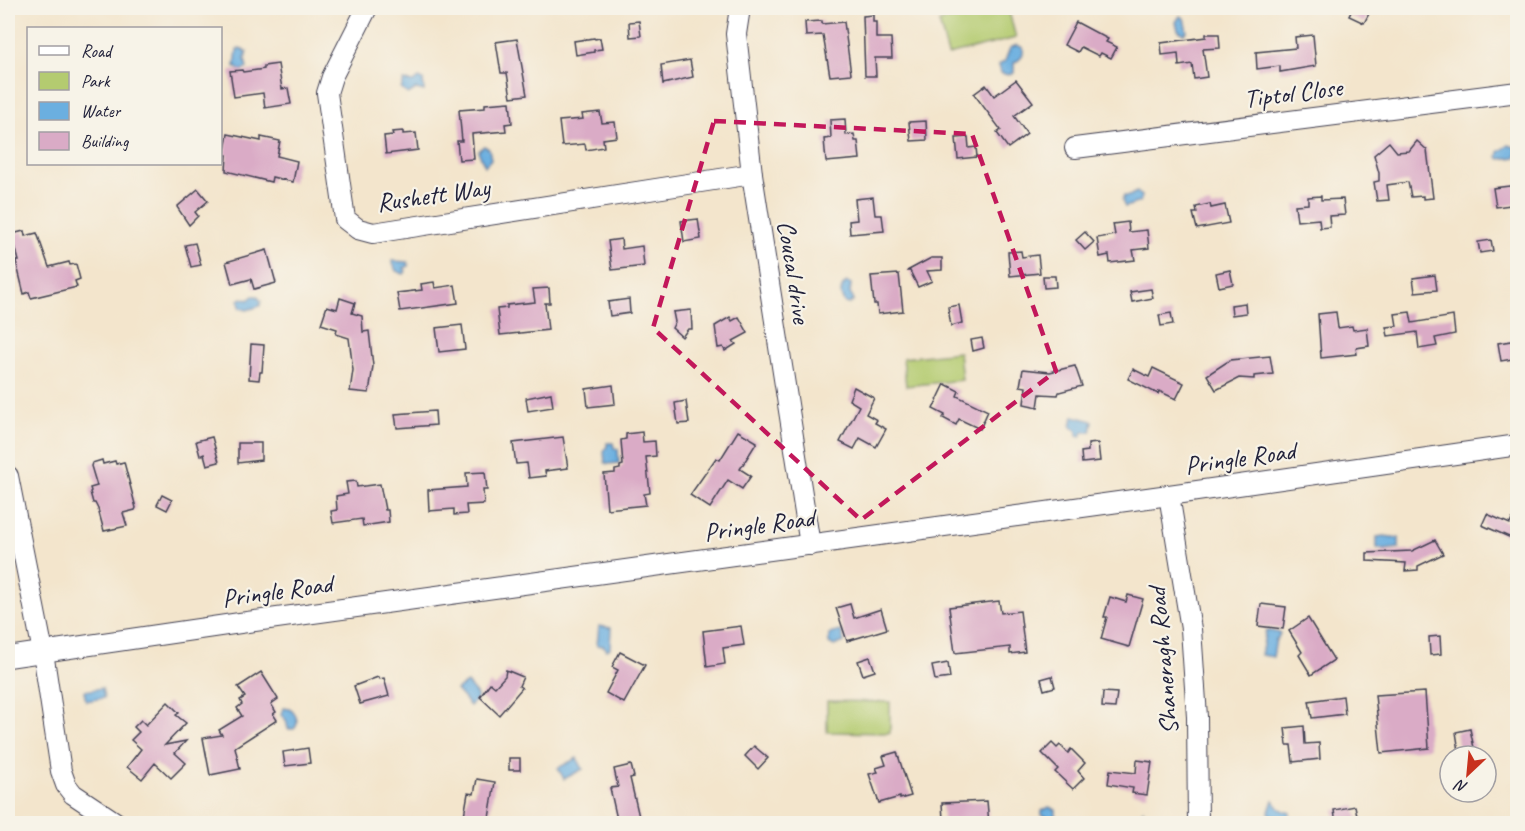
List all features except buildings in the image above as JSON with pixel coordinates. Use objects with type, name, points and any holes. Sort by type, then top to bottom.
[{"type":"street","name":"Rushett Way","points":[[367,8],[332,77],[327,93],[345,219],[358,229],[373,233],[752,174]]},
{"type":"street","name":"Coucal drive","points":[[740,8],[736,34],[752,174],[810,545]]},
{"type":"street","name":"Tiptol Close","points":[[1076,148],[1518,92]]},
{"type":"street","name":"Pringle Road","points":[[8,657],[1518,445]]},
{"type":"street","points":[[8,476],[43,652],[61,771],[66,785],[73,794],[118,824]]},
{"type":"street","name":"Shaneragh Road","points":[[1169,495],[1191,629],[1197,717],[1198,824]]},
{"type":"highlighted area","points":[[714,121],[972,134],[1056,371],[861,520],[653,328]]},
{"type":"green space","points":[[997,8],[1008,8],[1016,38],[948,55],[939,22]]},
{"type":"green space","points":[[959,352],[962,380],[906,386],[903,358]]},
{"type":"green space","points":[[827,701],[890,702],[890,733],[827,732]]},
{"type":"water","points":[[1180,16],[1184,18],[1187,31],[1184,34],[1178,30],[1176,22]]},
{"type":"water","points":[[1017,45],[1023,48],[1023,53],[1014,63],[1014,73],[1008,75],[1001,73],[999,65],[1005,61],[1010,48]]},
{"type":"water","points":[[240,48],[247,52],[245,59],[247,68],[241,71],[235,67],[237,50]]},
{"type":"water","points":[[419,78],[423,80],[424,91],[416,89],[408,94],[401,89],[404,81],[413,82]]},
{"type":"water","points":[[1509,145],[1517,148],[1516,157],[1500,159],[1499,152]]},
{"type":"water","points":[[484,146],[489,149],[491,159],[485,166],[478,151]]},
{"type":"water","points":[[1137,192],[1142,196],[1140,202],[1125,207],[1122,201],[1124,196]]},
{"type":"water","points":[[392,261],[408,262],[409,266],[404,268],[406,271],[404,274],[396,271]]},
{"type":"water","points":[[847,282],[851,284],[850,293],[854,300],[849,304],[845,303],[841,295]]},
{"type":"water","points":[[257,296],[261,301],[260,306],[247,310],[240,308],[239,300],[242,298],[248,300]]},
{"type":"water","points":[[1073,416],[1093,421],[1091,432],[1083,432],[1080,437],[1077,436],[1077,430],[1071,427]]},
{"type":"water","points":[[607,443],[613,443],[614,448],[618,449],[619,463],[605,463],[604,451]]},
{"type":"water","points":[[1377,537],[1399,538],[1399,548],[1384,550],[1377,548]]},
{"type":"water","points":[[599,626],[611,628],[610,648],[607,650],[604,646],[597,645]]},
{"type":"water","points":[[1266,630],[1280,633],[1276,639],[1273,657],[1261,655]]},
{"type":"water","points":[[841,631],[844,642],[834,646],[829,643],[829,634]]},
{"type":"water","points":[[467,683],[477,695],[477,699],[470,706],[456,690]]},
{"type":"water","points":[[102,688],[104,698],[86,701],[84,691]]},
{"type":"water","points":[[283,708],[290,709],[295,716],[297,724],[294,729],[288,729],[286,720],[281,715]]},
{"type":"water","points":[[577,758],[583,769],[564,779],[558,768]]},
{"type":"water","points":[[1273,800],[1280,809],[1290,813],[1289,819],[1283,822],[1274,816],[1271,817],[1269,812]]},
{"type":"water","points":[[1049,807],[1056,810],[1056,823],[1049,823],[1047,817],[1042,815],[1042,811]]},
{"type":"water","points":[[1143,810],[1144,814],[1150,814],[1156,818],[1155,823],[1139,823],[1138,819]]}]
